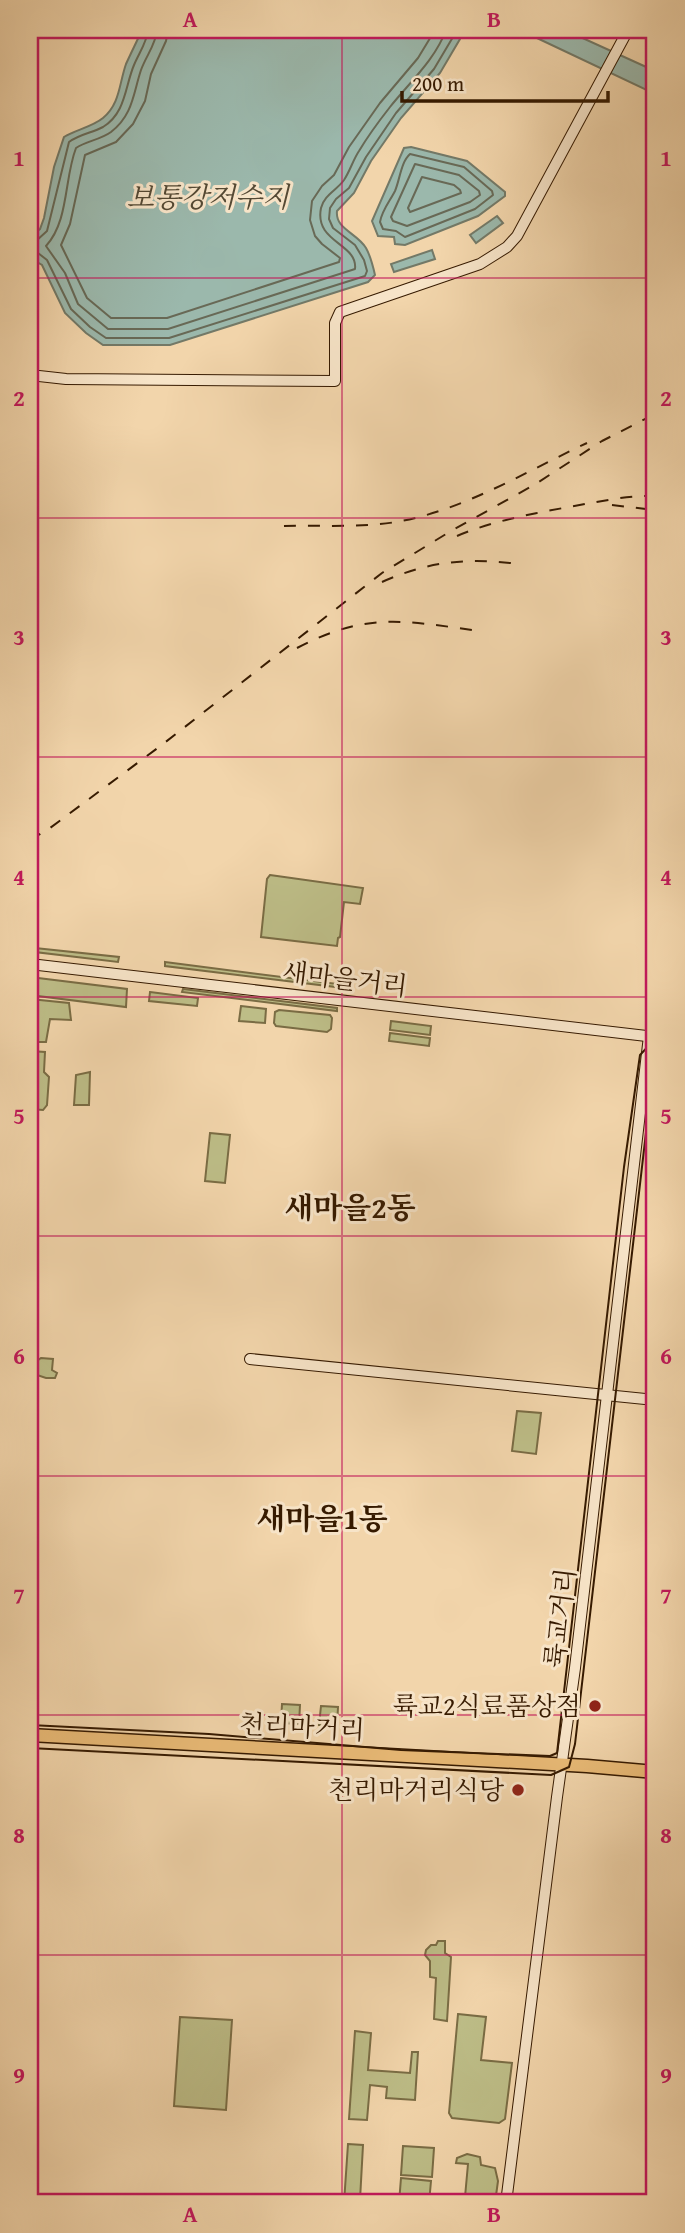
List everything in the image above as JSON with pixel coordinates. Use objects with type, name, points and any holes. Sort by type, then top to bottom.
[{"type":"highway","name":"천리마거리","points":[[30,1735],[655,1772]]},
{"type":"street","points":[[30,375],[66,379],[335,381],[335,323],[340,312],[480,264],[507,247],[526,222],[626,32]]},
{"type":"street","name":"새마을거리","points":[[30,964],[652,1037]]},
{"type":"street","name":"륙교거리","points":[[506,2203],[563,1765],[652,1037]]},
{"type":"street","points":[[250,1359],[655,1400]]},
{"type":"green space","points":[[270,875],[363,888],[360,904],[344,902],[337,946],[261,937],[267,879]]},
{"type":"green space","points":[[35,948],[119,957],[118,962],[35,952]]},
{"type":"green space","points":[[165,962],[337,984],[338,981],[350,982],[352,989],[165,966]]},
{"type":"green space","points":[[30,977],[127,989],[126,1007],[30,995]]},
{"type":"green space","points":[[183,989],[337,1008],[337,1011],[182,992]]},
{"type":"green space","points":[[150,992],[198,998],[197,1006],[149,1001]]},
{"type":"green space","points":[[30,999],[69,1003],[71,1020],[50,1019],[46,1042],[30,1042]]},
{"type":"green space","points":[[241,1006],[266,1009],[265,1023],[239,1021]]},
{"type":"green space","points":[[279,1010],[330,1015],[331,1029],[327,1032],[276,1026],[275,1012]]},
{"type":"green space","points":[[391,1021],[431,1026],[430,1035],[390,1030]]},
{"type":"green space","points":[[390,1033],[430,1038],[429,1046],[389,1041]]},
{"type":"green space","points":[[30,1051],[45,1052],[44,1072],[49,1077],[47,1105],[43,1110],[30,1109]]},
{"type":"green space","points":[[90,1072],[89,1105],[74,1105],[76,1075]]},
{"type":"green space","points":[[210,1133],[230,1135],[225,1183],[205,1181]]},
{"type":"green space","points":[[41,1358],[53,1359],[52,1370],[57,1373],[55,1378],[34,1374],[34,1363]]},
{"type":"green space","points":[[517,1411],[541,1413],[536,1454],[512,1451]]},
{"type":"green space","points":[[282,1704],[300,1705],[299,1724],[281,1723]]},
{"type":"green space","points":[[321,1706],[338,1707],[337,1726],[319,1725]]},
{"type":"green space","points":[[438,1941],[445,1941],[445,1953],[451,1957],[447,2021],[434,2019],[436,1978],[430,1977],[430,1961],[425,1955],[426,1950]]},
{"type":"green space","points":[[458,2014],[486,2017],[481,2060],[512,2063],[505,2119],[499,2123],[452,2118],[449,2113]]},
{"type":"green space","points":[[180,2017],[232,2020],[226,2110],[174,2106]]},
{"type":"green space","points":[[355,2031],[371,2033],[368,2070],[410,2073],[412,2052],[418,2052],[415,2100],[386,2098],[387,2087],[370,2085],[367,2120],[349,2119]]},
{"type":"green space","points":[[348,2144],[363,2145],[360,2200],[381,2203],[344,2203]]},
{"type":"green space","points":[[403,2146],[434,2148],[432,2177],[401,2175]]},
{"type":"green space","points":[[467,2154],[480,2157],[481,2165],[495,2168],[498,2181],[495,2203],[441,2203],[442,2195],[465,2197],[468,2164],[456,2163],[457,2158]]},
{"type":"green space","points":[[401,2178],[431,2181],[429,2203],[399,2203]]},
{"type":"water","name":"보통강저수지","points":[[142,30],[463,30],[440,73],[401,118],[371,161],[354,193],[337,211],[339,222],[366,248],[375,275],[368,282],[170,345],[103,345],[65,313],[42,265],[30,258],[30,236],[40,229],[44,218],[54,167],[64,137],[94,124],[109,112],[116,100],[126,64]]},
{"type":"water","points":[[520,30],[565,30],[655,71],[655,94]]},
{"type":"water","points":[[411,147],[467,161],[505,192],[505,196],[478,216],[405,245],[395,244],[394,237],[378,236],[372,221],[404,148]]},
{"type":"water","points":[[497,216],[503,223],[476,243],[470,235]]},
{"type":"water","points":[[432,250],[435,259],[394,272],[391,264]]},
{"type":"tram line","points":[[30,1725],[209,1734],[401,1750],[550,1756],[557,1753],[624,1167],[640,1055],[655,1039]]},
{"type":"tram line","points":[[30,1748],[551,1775],[569,1767],[575,1744],[655,1055]]},
{"type":"railway","points":[[30,840],[163,744],[382,573],[534,485],[602,441],[655,414]]},
{"type":"railway","points":[[284,526],[368,525],[421,517],[470,500],[587,443]]},
{"type":"railway","points":[[457,536],[536,513],[620,498],[655,496]]},
{"type":"railway","points":[[612,505],[655,510]]},
{"type":"railway","points":[[382,582],[414,570],[445,563],[511,563]]},
{"type":"railway","points":[[297,648],[345,628],[387,622],[480,631]]},
{"type":"railway","points":[[30,1347],[35,1347]]},
{"type":"place","name":"륙교2식료품상점","points":[[595,1706]]},
{"type":"place","name":"천리마거리식당","points":[[518,1790]]},
{"type":"district","name":"새마을2동","points":[[350,1208]]},
{"type":"district","name":"새마을1동","points":[[322,1519]]}]
